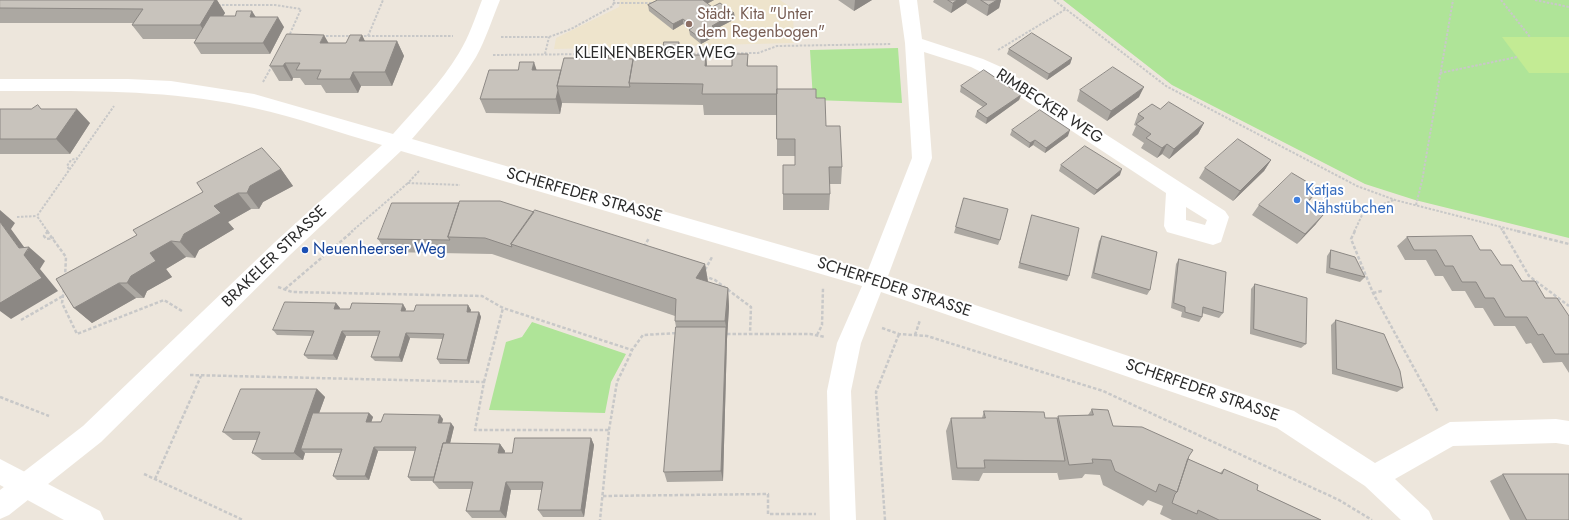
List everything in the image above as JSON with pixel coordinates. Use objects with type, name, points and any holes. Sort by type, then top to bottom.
[{"type":"street","name":"BRAKELER STRASSE","points":[[0,506],[92,434],[253,278],[398,142],[445,87],[467,56],[477,37],[491,0]]},
{"type":"street","points":[[843,517],[839,391],[849,343],[876,281],[922,158],[914,43],[908,0]]},
{"type":"street","name":"RIMBECKER WEG","points":[[914,43],[977,63],[994,71],[1176,190]]},
{"type":"street","points":[[0,85],[128,85],[171,88],[254,101],[398,142]]},
{"type":"street","name":"SCHERFEDER STRASSE","points":[[398,142],[876,281],[1285,419],[1374,477],[1420,520]]},
{"type":"street","points":[[1374,477],[1450,434],[1556,431],[1569,433]]},
{"type":"street","points":[[0,472],[91,520]]},
{"type":"path","points":[[275,5],[277,0]]},
{"type":"path","points":[[368,36],[382,0]]},
{"type":"path","points":[[317,36],[549,36],[571,29],[613,6],[614,0]]},
{"type":"path","points":[[1054,0],[1166,86],[1357,186],[1394,200],[1569,244]]},
{"type":"path","points":[[1416,205],[1422,181],[1453,0]]},
{"type":"path","points":[[1501,0],[1530,38]]},
{"type":"path","points":[[1535,0],[1569,7]]},
{"type":"path","points":[[613,3],[652,4],[655,2]]},
{"type":"path","points":[[212,4],[275,5],[301,9],[288,36],[295,36]]},
{"type":"path","points":[[977,63],[1066,9]]},
{"type":"path","points":[[544,54],[549,36]]},
{"type":"path","name":"KLEINENBERGER WEG","points":[[467,56],[544,54],[758,53],[777,46],[914,43]]},
{"type":"path","points":[[1440,73],[1517,57]]},
{"type":"path","points":[[254,101],[274,62]]},
{"type":"path","points":[[37,216],[128,85]]},
{"type":"path","points":[[284,289],[408,183]]},
{"type":"path","points":[[1394,200],[1364,211],[1351,239],[1373,293],[1450,434]]},
{"type":"path","points":[[17,217],[37,216]]},
{"type":"path","points":[[37,216],[66,257],[64,280]]},
{"type":"path","points":[[1501,228],[1529,276],[1569,306]]},
{"type":"path","points":[[48,231],[44,236],[46,239],[54,238]]},
{"type":"path","points":[[642,250],[651,234]]},
{"type":"path","points":[[713,254],[703,276],[715,280],[751,307],[750,334]]},
{"type":"path","points":[[253,278],[292,292],[482,296],[503,308],[632,350]]},
{"type":"path","points":[[64,288],[62,303],[77,334],[164,300],[205,324]]},
{"type":"path","points":[[817,335],[822,324],[823,288]]},
{"type":"path","points":[[1373,293],[1382,291]]},
{"type":"path","points":[[21,320],[63,295]]},
{"type":"path","points":[[503,308],[484,382],[475,430],[609,430]]},
{"type":"path","points":[[859,320],[899,334],[927,336],[1103,390],[1339,500],[1372,520]]},
{"type":"path","points":[[600,520],[609,430],[617,382],[632,350],[644,335],[679,333]]},
{"type":"path","points":[[727,334],[810,334],[849,343]]},
{"type":"path","points":[[885,520],[876,392],[899,334]]},
{"type":"path","points":[[154,374],[484,382]]},
{"type":"path","points":[[155,479],[201,376]]},
{"type":"path","points":[[0,397],[49,416]]},
{"type":"path","points":[[144,474],[243,520]]},
{"type":"path","points":[[603,496],[768,494],[768,514],[843,517]]},
{"type":"shaded area","name":"Städt. Kita \"Unter dem Regenbogen\"","points":[[620,0],[780,0],[793,9],[794,43],[554,49],[556,38],[619,7]]},
{"type":"green space","points":[[1063,0],[1569,0],[1569,238],[1415,200],[1365,184],[1172,85]]},
{"type":"green space","points":[[1502,37],[1569,37],[1569,73],[1529,73]]},
{"type":"green space","points":[[898,48],[902,103],[813,100],[810,50]]},
{"type":"green space","points":[[532,322],[626,354],[611,382],[605,413],[489,410],[506,342],[522,337]]},
{"type":"building","points":[[0,0],[215,0],[200,25],[132,25],[143,9],[0,8]]},
{"type":"building","points":[[658,0],[703,0],[712,7],[720,3],[734,13],[712,26],[716,29],[700,38],[689,30],[693,27],[683,19],[673,24],[648,5]]},
{"type":"building","points":[[948,0],[957,0],[953,3]]},
{"type":"building","points":[[981,0],[997,0],[989,5]]},
{"type":"building","points":[[237,11],[252,11],[250,17],[278,17],[263,43],[194,43],[210,16],[235,16]]},
{"type":"building","points":[[1032,33],[1072,58],[1049,74],[1009,49]]},
{"type":"building","points":[[287,34],[324,35],[320,43],[346,43],[350,35],[362,35],[359,41],[397,41],[385,72],[353,72],[350,79],[317,79],[321,70],[296,70],[300,63],[285,63],[283,66],[270,66]]},
{"type":"building","points":[[664,42],[679,42],[677,55],[706,55],[705,66],[732,66],[732,54],[748,54],[747,66],[777,66],[777,94],[702,94],[703,84],[629,83],[634,55],[662,56]]},
{"type":"building","points":[[595,53],[609,53],[608,58],[633,59],[629,83],[630,87],[557,86],[564,58],[594,58]]},
{"type":"building","points":[[520,62],[534,62],[532,70],[561,70],[557,86],[558,90],[556,99],[480,99],[489,70],[518,70]]},
{"type":"building","points":[[1113,67],[1144,87],[1111,111],[1080,90]]},
{"type":"building","points":[[984,70],[1021,95],[987,118],[977,111],[987,104],[961,86]]},
{"type":"building","points":[[777,89],[816,89],[816,98],[825,98],[826,126],[840,126],[842,167],[829,167],[830,194],[783,194],[783,165],[795,165],[795,139],[777,139]]},
{"type":"building","points":[[1169,102],[1204,123],[1174,149],[1167,144],[1162,148],[1146,138],[1151,134],[1136,124],[1144,118],[1138,114],[1152,104],[1160,109]]},
{"type":"building","points":[[38,105],[41,109],[77,109],[56,139],[0,139],[0,109],[31,109]]},
{"type":"building","points":[[1040,110],[1070,130],[1046,148],[1035,140],[1030,143],[1012,130]]},
{"type":"building","points":[[1238,139],[1271,160],[1240,191],[1205,168]]},
{"type":"building","points":[[1085,146],[1122,169],[1097,190],[1061,165]]},
{"type":"building","points":[[262,148],[281,169],[250,186],[247,193],[238,193],[214,206],[221,213],[184,234],[180,242],[171,241],[150,253],[156,261],[131,276],[127,283],[119,283],[74,308],[56,279],[137,235],[133,230],[203,192],[197,183]]},
{"type":"building","points":[[1292,173],[1319,189],[1306,203],[1324,214],[1305,234],[1259,205]]},
{"type":"building","points":[[964,198],[1008,209],[1000,240],[956,227]]},
{"type":"building","points":[[460,201],[500,201],[534,212],[511,244],[512,247],[485,238],[448,237]]},
{"type":"building","points":[[392,203],[459,203],[448,237],[450,240],[378,239]]},
{"type":"building","points":[[535,210],[705,264],[696,278],[728,288],[725,321],[675,321],[676,299],[511,244]]},
{"type":"building","points":[[1032,215],[1079,228],[1069,276],[1020,263]]},
{"type":"building","points":[[0,222],[19,248],[29,247],[24,255],[42,278],[0,303]]},
{"type":"building","points":[[1102,236],[1157,252],[1150,290],[1094,273]]},
{"type":"building","points":[[1472,236],[1480,250],[1491,250],[1501,265],[1512,265],[1522,281],[1535,281],[1545,298],[1557,298],[1569,316],[1569,354],[1555,354],[1543,334],[1538,335],[1527,317],[1505,317],[1494,298],[1485,298],[1476,282],[1462,282],[1453,266],[1445,266],[1436,250],[1414,250],[1407,237]]},
{"type":"building","points":[[1331,250],[1355,257],[1365,277],[1330,268]]},
{"type":"building","points":[[1179,259],[1226,272],[1223,313],[1203,307],[1202,317],[1185,312],[1185,307],[1174,303]]},
{"type":"building","points":[[1255,284],[1307,298],[1306,344],[1254,329]]},
{"type":"building","points":[[285,302],[336,303],[334,309],[350,309],[352,303],[403,304],[401,311],[414,311],[416,305],[468,305],[467,312],[479,312],[467,360],[437,359],[444,334],[406,333],[399,357],[371,357],[380,331],[342,331],[333,355],[304,355],[314,331],[273,330]]},
{"type":"building","points":[[1336,320],[1384,334],[1400,371],[1403,388],[1337,369]]},
{"type":"building","points":[[676,327],[726,327],[721,471],[664,472]]},
{"type":"building","points":[[241,389],[317,389],[294,453],[252,453],[260,432],[223,432]]},
{"type":"building","points":[[1092,409],[1108,410],[1113,426],[1142,427],[1193,450],[1189,456],[1177,492],[1159,484],[1156,492],[1115,471],[1111,460],[1092,459],[1093,463],[1069,465],[1058,416],[1093,415]]},
{"type":"building","points":[[984,411],[1044,412],[1045,418],[1057,418],[1065,461],[984,460],[985,468],[957,468],[951,418],[985,418]]},
{"type":"building","points":[[313,413],[369,413],[366,422],[381,422],[384,414],[440,415],[438,423],[451,423],[446,443],[443,443],[434,477],[408,477],[416,447],[374,447],[365,476],[333,476],[342,449],[301,449]]},
{"type":"building","points":[[515,438],[591,438],[581,510],[538,510],[543,482],[506,482],[500,511],[466,511],[473,482],[433,482],[443,443],[500,444],[498,453],[512,453]]},
{"type":"building","points":[[1188,459],[1222,474],[1224,469],[1258,485],[1257,490],[1321,520],[1219,520],[1198,510],[1197,514],[1172,503]]},
{"type":"building","points":[[1503,474],[1569,474],[1569,520],[1527,520]]},
{"type":"place","name":"Städt. Kita \"Unter dem Regenbogen\"","points":[[689,24]]},
{"type":"place","name":"Katjas Nähstübchen","points":[[1297,200]]},
{"type":"place","name":"Neuenheerser Weg","points":[[305,250]]}]
